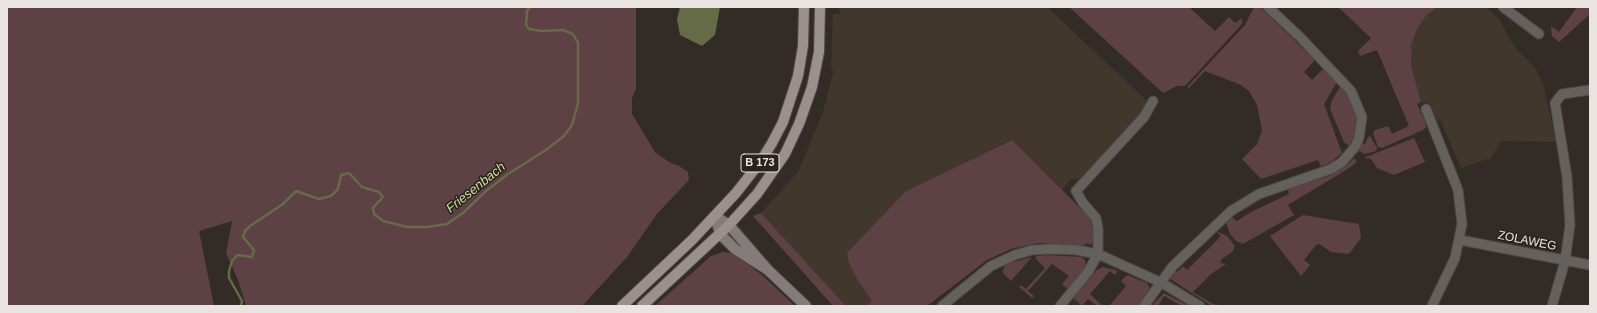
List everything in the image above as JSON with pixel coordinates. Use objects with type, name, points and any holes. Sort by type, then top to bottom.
[{"type":"main road","name":"B 173","points":[[622,306],[715,216],[751,176],[772,143],[783,122],[798,76],[803,46],[804,7]]},
{"type":"main road","name":"B 173","points":[[642,306],[730,225],[769,179],[785,154],[800,124],[817,66],[820,32],[820,7]]},
{"type":"street","points":[[1144,306],[1162,283],[1172,267],[1231,211],[1259,194],[1331,169],[1342,162],[1351,152],[1359,138],[1362,117],[1352,90],[1268,7]]},
{"type":"street","points":[[1504,7],[1539,34]]},
{"type":"street","points":[[1552,306],[1565,261],[1570,225],[1567,177],[1555,103],[1562,94],[1590,90]]},
{"type":"street","points":[[1060,306],[1088,272],[1098,254],[1098,228],[1096,218],[1083,203],[1076,191],[1144,117],[1153,101]]},
{"type":"street","points":[[1426,109],[1458,190],[1462,224],[1460,240],[1455,258],[1432,306]]},
{"type":"street","points":[[715,216],[730,225],[768,270],[806,306]]},
{"type":"street","points":[[715,216],[720,234],[735,249],[768,270]]},
{"type":"street","name":"ZOLAWEG","points":[[1460,240],[1590,265]]},
{"type":"street","points":[[942,306],[991,266],[1015,255],[1032,250],[1053,249],[1076,250],[1098,254],[1162,283],[1200,306]]},
{"type":"shaded area","points":[[7,7],[636,7],[636,89],[632,98],[632,114],[655,152],[669,162],[688,172],[689,180],[657,214],[627,257],[582,306],[246,306],[238,280],[226,253],[232,221],[199,231],[214,306],[7,306]]},
{"type":"shaded area","points":[[680,7],[720,7],[715,35],[702,46],[680,35],[677,19]]},
{"type":"shaded area","points":[[839,7],[1047,7],[1146,100],[1143,112],[1080,178],[1071,179],[1062,190],[1011,140],[910,189],[872,301],[867,306],[846,306],[761,213],[798,172],[823,112],[833,73],[831,66],[833,14],[840,14]]},
{"type":"shaded area","points":[[1069,7],[1189,7],[1215,31],[1229,17],[1235,23],[1242,18],[1242,24],[1185,86],[1177,86],[1163,93]]},
{"type":"shaded area","points":[[1254,7],[1260,7],[1315,60],[1304,72],[1312,80],[1324,68],[1337,82],[1324,104],[1342,153],[1330,163],[1321,166],[1318,160],[1261,179],[1242,159],[1257,144],[1262,131],[1257,105],[1249,91],[1241,85],[1205,71],[1189,88],[1187,87],[1245,25]]},
{"type":"shaded area","points":[[1338,7],[1437,7],[1426,16],[1417,29],[1410,48],[1412,49],[1411,66],[1421,102],[1417,104],[1425,121],[1426,127],[1423,130],[1382,148],[1378,147],[1373,133],[1375,130],[1388,126],[1392,134],[1409,126],[1377,50],[1360,56],[1358,51],[1371,38]]},
{"type":"shaded area","points":[[1437,7],[1486,7],[1499,19],[1514,46],[1535,68],[1543,83],[1556,142],[1502,141],[1491,158],[1461,168],[1441,121],[1433,118],[1427,103],[1421,102],[1411,66],[1412,49],[1410,48],[1412,40],[1417,29],[1426,16]]},
{"type":"shaded area","points":[[1577,7],[1590,7],[1590,14],[1559,42],[1552,36],[1551,26],[1559,32]]},
{"type":"shaded area","points":[[1341,85],[1347,92],[1357,116],[1357,128],[1350,147],[1344,142],[1330,109],[1332,100]]},
{"type":"shaded area","points":[[1370,136],[1377,148],[1376,151],[1365,154],[1358,151],[1361,143],[1365,144]]},
{"type":"shaded area","points":[[1414,138],[1425,162],[1394,175],[1377,168],[1370,158],[1366,159],[1366,157]]},
{"type":"shaded area","points":[[1012,140],[1090,218],[1093,225],[1095,238],[1093,242],[1090,245],[1088,243],[1082,246],[1038,243],[1011,249],[987,260],[927,306],[867,306],[872,301],[856,277],[849,263],[847,253],[906,191]]},
{"type":"shaded area","points":[[1354,158],[1357,162],[1346,170],[1288,205],[1294,215],[1243,244],[1236,241],[1230,234],[1226,223],[1232,217],[1237,221],[1251,212],[1289,194],[1288,188],[1329,176],[1347,165]]},
{"type":"shaded area","points":[[761,213],[846,306],[833,306],[753,216]]},
{"type":"shaded area","points":[[1303,215],[1359,224],[1361,238],[1349,254],[1331,252],[1317,244],[1304,260],[1310,265],[1301,276],[1270,236]]},
{"type":"shaded area","points":[[1216,231],[1227,236],[1235,246],[1233,251],[1222,259],[1220,263],[1226,264],[1211,274],[1193,292],[1213,304],[1225,306],[1213,306],[1209,304],[1169,278],[1175,270],[1177,272],[1183,266],[1187,270],[1221,236]]},
{"type":"shaded area","points":[[723,252],[731,253],[740,258],[762,275],[795,306],[655,306],[711,256]]},
{"type":"shaded area","points":[[1048,255],[1081,257],[1085,260],[1086,267],[1083,274],[1069,290],[1062,284],[1069,276],[1052,264],[1028,291],[1034,296],[1032,298],[1019,287],[1021,285],[1026,289],[1045,268],[1035,258],[1037,256]]},
{"type":"shaded area","points":[[1032,257],[1011,281],[1003,273],[1006,264]]},
{"type":"shaded area","points":[[1102,267],[1116,270],[1117,272],[1115,275],[1110,271],[1090,294],[1103,306],[1097,306],[1088,299],[1082,306],[1073,298],[1097,270]]},
{"type":"shaded area","points":[[1127,275],[1147,283],[1150,289],[1150,294],[1139,306],[1109,306],[1126,286],[1121,281]]},
{"type":"shaded area","points":[[1164,293],[1189,306],[1182,306],[1164,296],[1158,306],[1151,306]]},
{"type":"waterway","name":"Friesenbach","points":[[241,306],[242,301],[229,278],[229,271],[232,261],[237,255],[252,257],[254,250],[243,237],[245,231],[283,204],[296,191],[319,199],[331,196],[338,189],[341,175],[349,173],[362,187],[379,192],[383,197],[373,208],[374,214],[383,221],[407,227],[427,227],[447,224],[463,213],[486,191],[508,174],[546,150],[564,136],[572,125],[578,103],[578,43],[573,34],[563,30],[542,31],[529,29],[526,25],[527,11],[530,7]]}]
